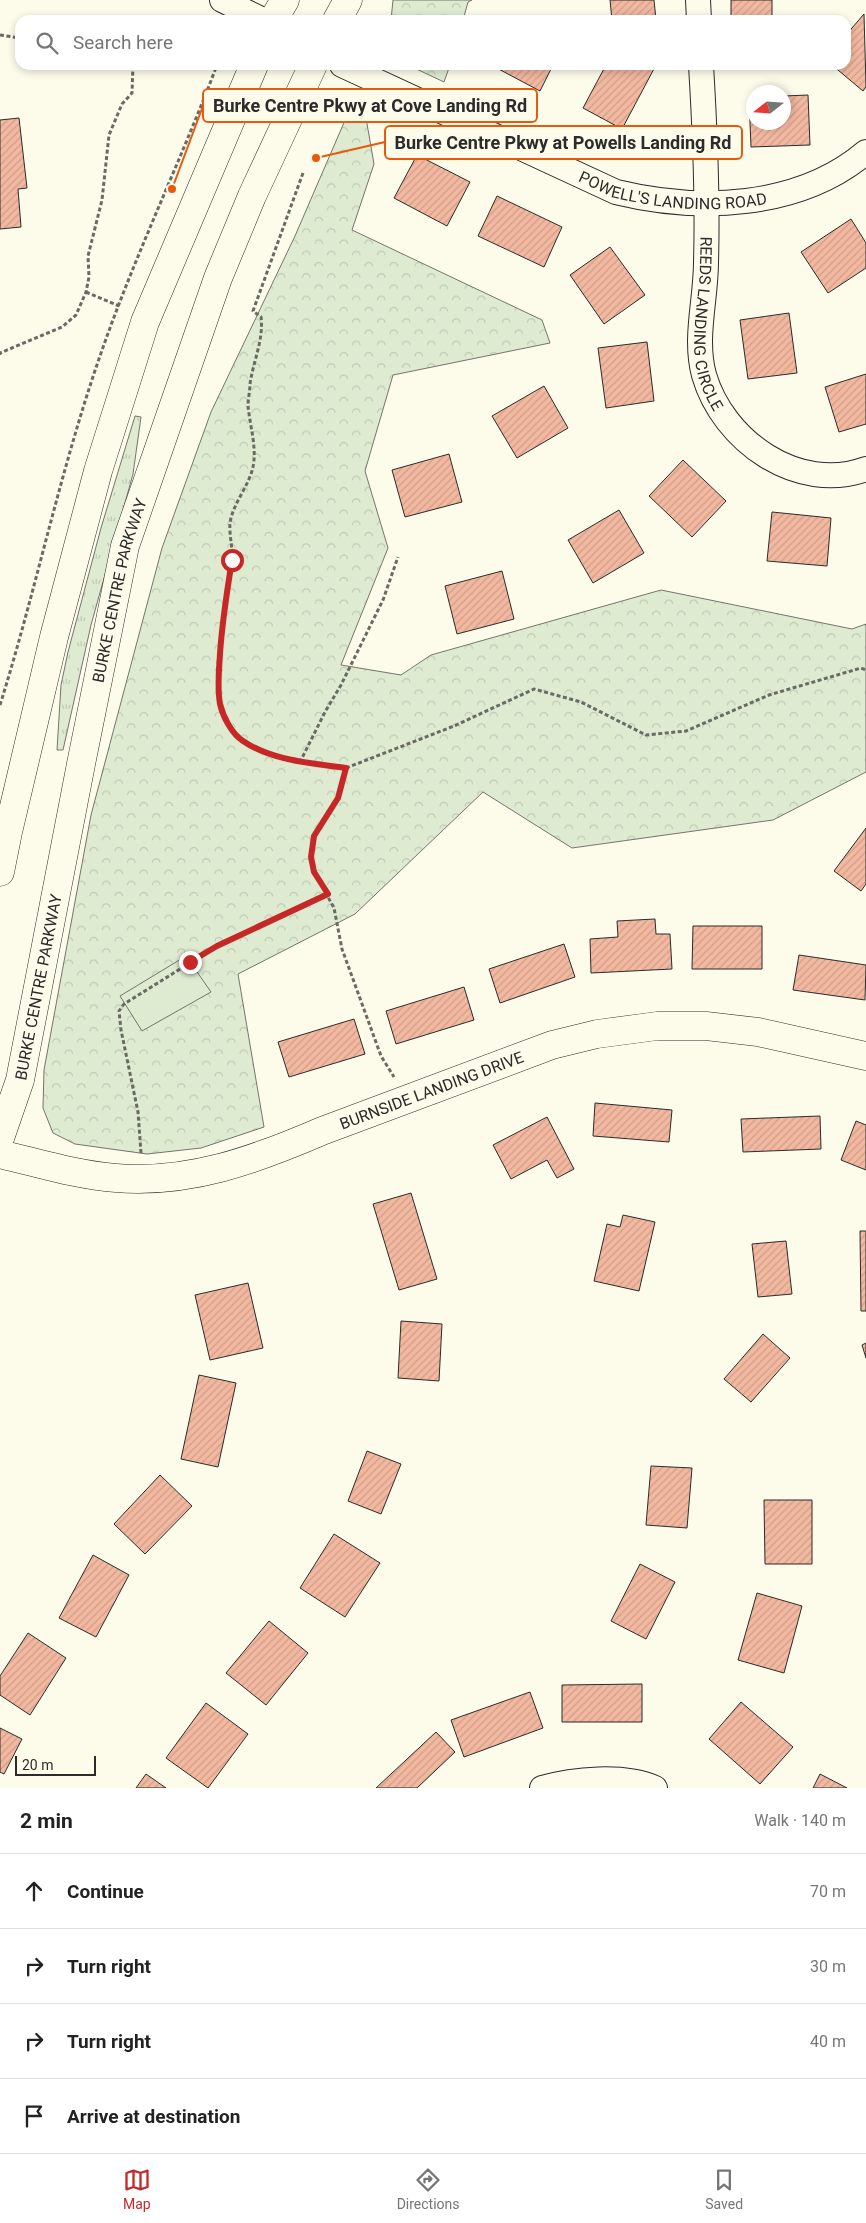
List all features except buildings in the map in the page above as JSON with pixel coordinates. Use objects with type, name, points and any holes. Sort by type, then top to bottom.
[{"type":"main road","points":[[276,15],[285,0]]},
{"type":"main road","points":[[340,15],[348,0]]},
{"type":"main road","points":[[0,872],[54,637],[101,461],[145,322],[252,70]]},
{"type":"main road","name":"BURKE CENTRE PARKWAY","points":[[0,1138],[20,1080],[83,754],[126,546],[218,278],[252,196],[311,70]]},
{"type":"main road","name":"BURNSIDE LANDING DRIVE","points":[[0,1154],[115,1178],[139,1179],[198,1175],[285,1147],[322,1131],[552,1045],[597,1034],[657,1026],[706,1026],[758,1032],[866,1056]]},
{"type":"street","points":[[222,0],[253,15]]},
{"type":"street","points":[[698,0],[699,15]]},
{"type":"street","name":"POWELL'S LANDING ROAD","points":[[353,70],[616,192],[651,200],[706,203],[773,198],[813,184],[856,160],[866,152]]},
{"type":"street","name":"REEDS LANDING CIRCLE","points":[[701,70],[706,203],[706,264],[700,351],[704,375],[717,406],[730,426],[755,449],[787,467],[814,474],[837,475],[866,469]]},
{"type":"street","points":[[542,1788],[582,1780],[615,1780],[655,1788]]},
{"type":"path","points":[[0,35],[15,37]]},
{"type":"path","points":[[0,355],[0,353],[62,327],[76,315],[86,292],[89,277],[88,256],[102,200],[109,135],[122,104],[132,93],[133,70]]},
{"type":"path","points":[[303,172],[253,311],[260,317],[262,328],[252,370],[248,404],[253,466],[230,523],[232,560],[224,608],[218,684],[220,705],[228,725],[242,740],[259,750],[300,762],[346,768],[454,726],[534,689],[581,702],[646,735],[686,731],[769,695],[861,668],[866,670]]},
{"type":"path","points":[[86,292],[119,306]]},
{"type":"path","points":[[300,762],[325,712],[342,685],[379,608],[398,557]]},
{"type":"path","points":[[346,768],[338,798],[314,836],[311,857],[314,872],[328,894],[334,908],[342,949],[380,1056],[395,1078]]},
{"type":"path","points":[[141,1155],[138,1112],[121,1030],[119,1011],[124,1004],[217,946],[328,894]]},
{"type":"green space","points":[[393,0],[472,0],[468,2],[464,15],[392,15]]},
{"type":"green space","points":[[419,70],[448,70],[444,82]]},
{"type":"green space","points":[[346,118],[366,118],[374,164],[352,230],[542,320],[550,343],[393,375],[365,471],[388,548],[341,665],[401,675],[431,655],[661,590],[852,629],[866,624],[866,772],[773,820],[572,848],[483,792],[355,914],[238,974],[264,1127],[201,1148],[147,1154],[75,1144],[53,1133],[43,1108],[44,1070],[91,815],[162,548],[211,412],[295,236]]},
{"type":"green space","points":[[135,416],[141,417],[133,474],[91,625],[63,750],[57,750],[61,685],[68,652],[101,528]]},
{"type":"green space","points":[[186,956],[211,992],[142,1031],[120,996]]},
{"type":"place","name":"Burke Centre Pkwy at Powells Landing Rd","points":[[316,158]]},
{"type":"place","name":"Burke Centre Pkwy at Cove Landing Rd","points":[[172,189]]},
{"type":"route","points":[[190,962],[217,946],[328,894],[314,872],[311,857],[314,836],[338,798],[346,768],[300,762],[259,750],[242,740],[228,725],[220,705],[218,684],[224,608],[232,560]]}]
